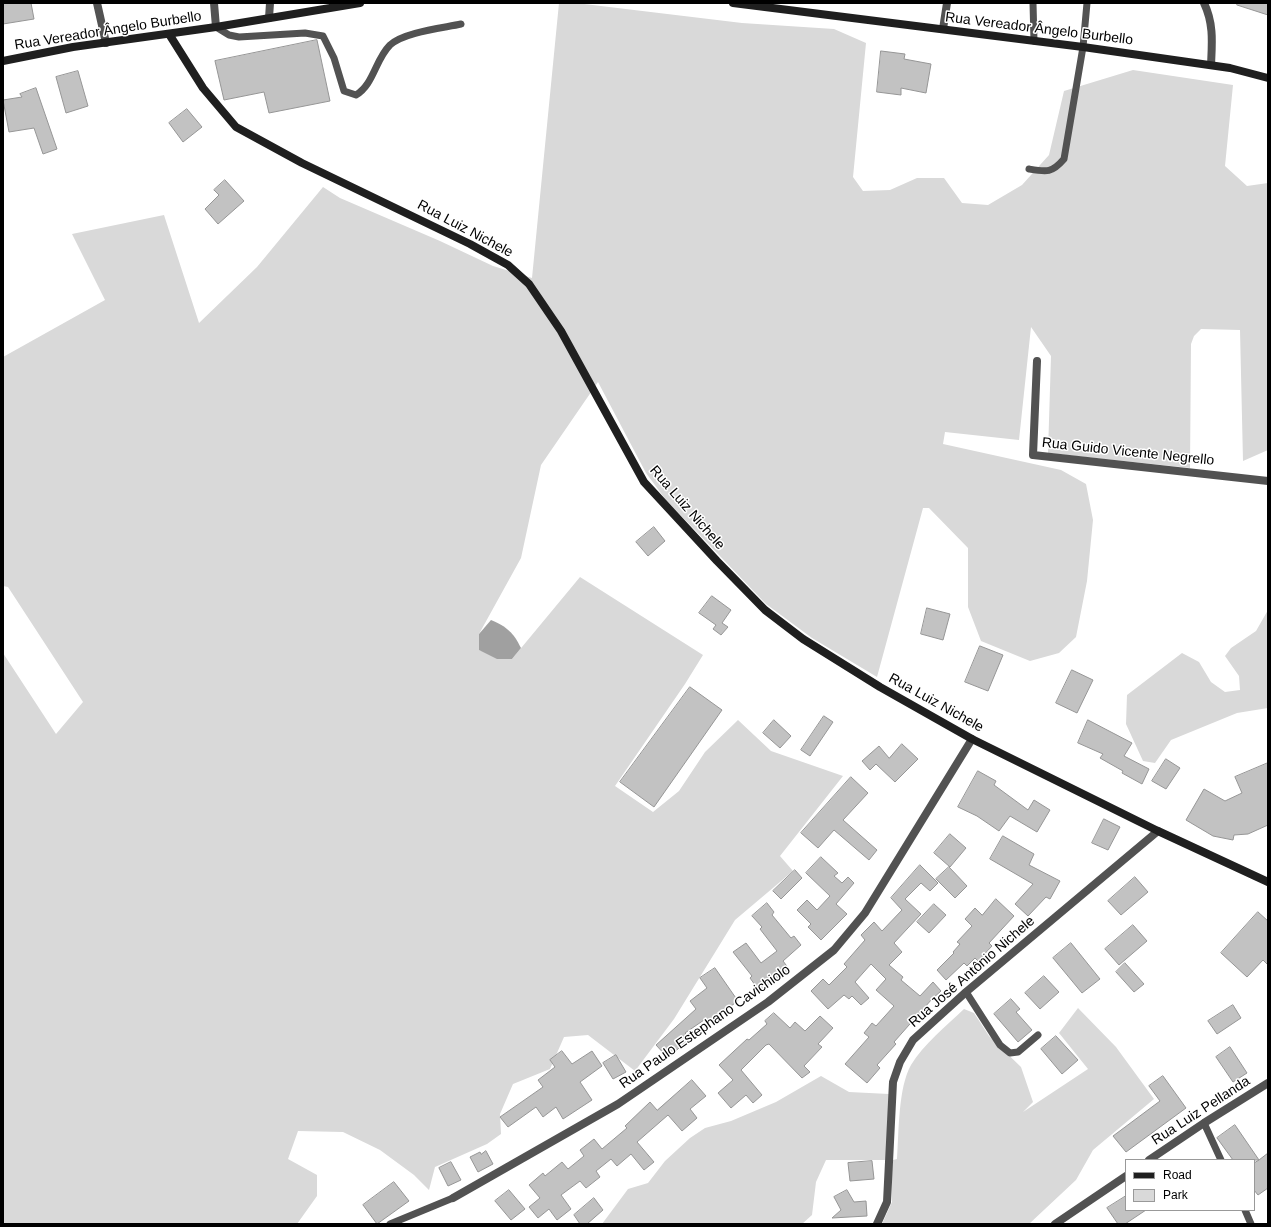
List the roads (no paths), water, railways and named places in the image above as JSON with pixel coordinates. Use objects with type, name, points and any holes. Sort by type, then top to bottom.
[{"type":"street","points":[[96,3],[106,43]]},
{"type":"street","points":[[214,3],[216,27]]},
{"type":"street","points":[[269,18],[270,3]]},
{"type":"street","name":"Rua Vereador Ângelo Burbello","points":[[3,61],[106,43],[216,27],[360,3]]},
{"type":"street","name":"Rua Vereador Ângelo Burbello","points":[[733,3],[760,5],[1212,65],[1245,71],[1268,78]]},
{"type":"street","points":[[943,29],[947,3]]},
{"type":"street","points":[[1204,3],[1209,13],[1213,33],[1212,65]]},
{"type":"street","name":"Rua Luiz Nichele","points":[[169,34],[203,88],[236,127],[302,163],[470,244],[508,265],[529,284],[561,331],[644,482],[716,561],[765,610],[803,639],[880,687],[972,739],[1158,831],[1267,880]]},
{"type":"street","name":"Rua Guido Vicente Negrello","points":[[1037,360],[1033,455],[1268,481]]},
{"type":"street","name":"Rua Paulo Estephano Cavichiolo","points":[[453,1198],[618,1104],[768,1002],[834,950],[865,913],[972,739]]},
{"type":"street","name":"Rua José Antônio Nichele","points":[[878,1224],[887,1202],[893,1082],[900,1062],[913,1040],[966,992],[1158,831]]},
{"type":"street","name":"Rua Luiz Pellanda","points":[[1150,1159],[1204,1123],[1268,1084]]},
{"type":"street","points":[[1055,1224],[1125,1177]]},
{"type":"lane","points":[[1033,3],[1034,41]]},
{"type":"lane","points":[[1029,169],[1046,172],[1053,170],[1064,159],[1083,47],[1087,3]]},
{"type":"lane","points":[[216,27],[229,35],[239,37],[305,33],[323,36],[334,58],[344,90],[356,95],[365,90],[379,62],[391,45],[404,37],[462,24]]},
{"type":"lane","points":[[966,992],[1000,1045],[1010,1053],[1018,1052],[1038,1035]]},
{"type":"lane","points":[[1204,1123],[1222,1159]]},
{"type":"lane","points":[[390,1224],[453,1198]]},
{"type":"lane","points":[[1245,1211],[1251,1224]]}]
